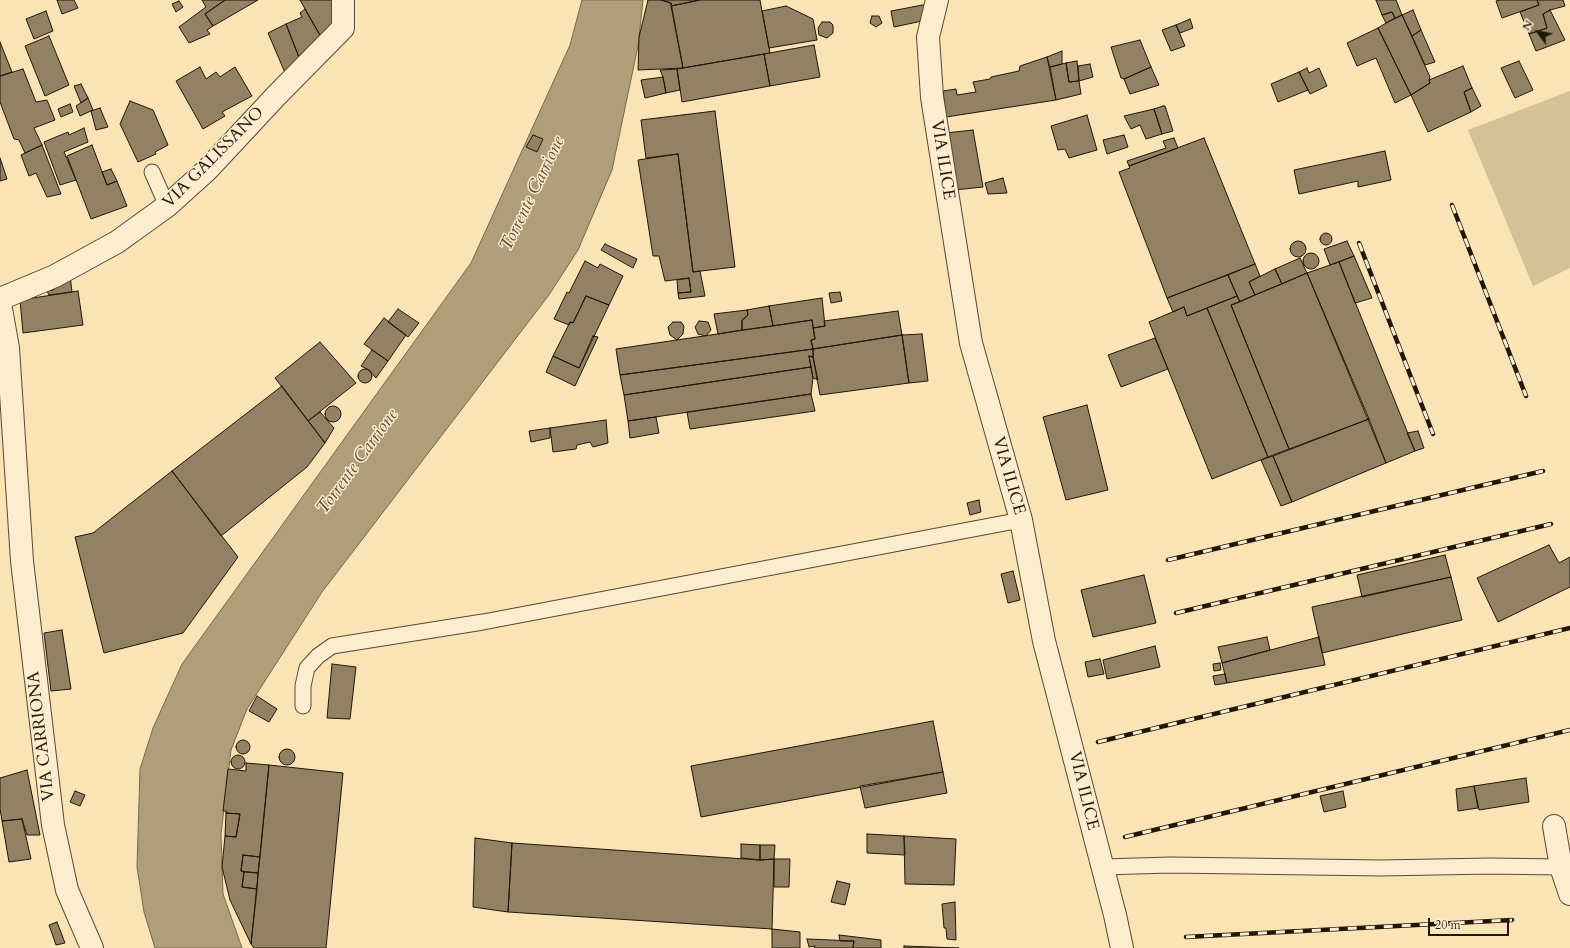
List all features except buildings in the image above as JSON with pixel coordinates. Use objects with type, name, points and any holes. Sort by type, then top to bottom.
[{"type":"street","name":"VIA GALISSANO","points":[[0,299],[55,276],[110,246],[167,206],[206,170],[343,28],[343,0]]},
{"type":"street","name":"VIA ILICE","points":[[938,0],[928,37],[932,97],[971,343],[1021,520],[1044,641],[1122,948]]},
{"type":"street","name":"VIA CARRIONA","points":[[0,303],[8,348],[9,522],[22,561],[53,825],[67,890],[92,948]]},
{"type":"street","points":[[1554,826],[1561,867],[1570,894]]},
{"type":"lane","points":[[152,172],[167,206]]},
{"type":"lane","points":[[303,706],[303,686],[307,668],[318,656],[332,646],[491,620],[1021,520]]},
{"type":"lane","points":[[1102,867],[1170,865],[1381,868],[1490,866],[1561,867]]},
{"type":"shaded area","points":[[1570,91],[1570,268],[1533,286],[1468,130]]},
{"type":"water","name":"Torrente Carrione","points":[[582,0],[643,0],[638,46],[612,170],[578,250],[549,295],[322,592],[247,709],[231,750],[221,834],[223,894],[242,948],[155,948],[144,912],[137,867],[140,769],[153,728],[182,664],[471,263],[570,45]]},
{"type":"railway","points":[[1452,205],[1526,396]]},
{"type":"railway","points":[[1359,243],[1433,434]]},
{"type":"railway","points":[[1168,560],[1543,471]]},
{"type":"railway","points":[[1176,613],[1551,524]]},
{"type":"railway","points":[[1098,742],[1570,628]]},
{"type":"railway","points":[[1125,837],[1570,730]]},
{"type":"railway","points":[[1186,937],[1512,920]]}]
